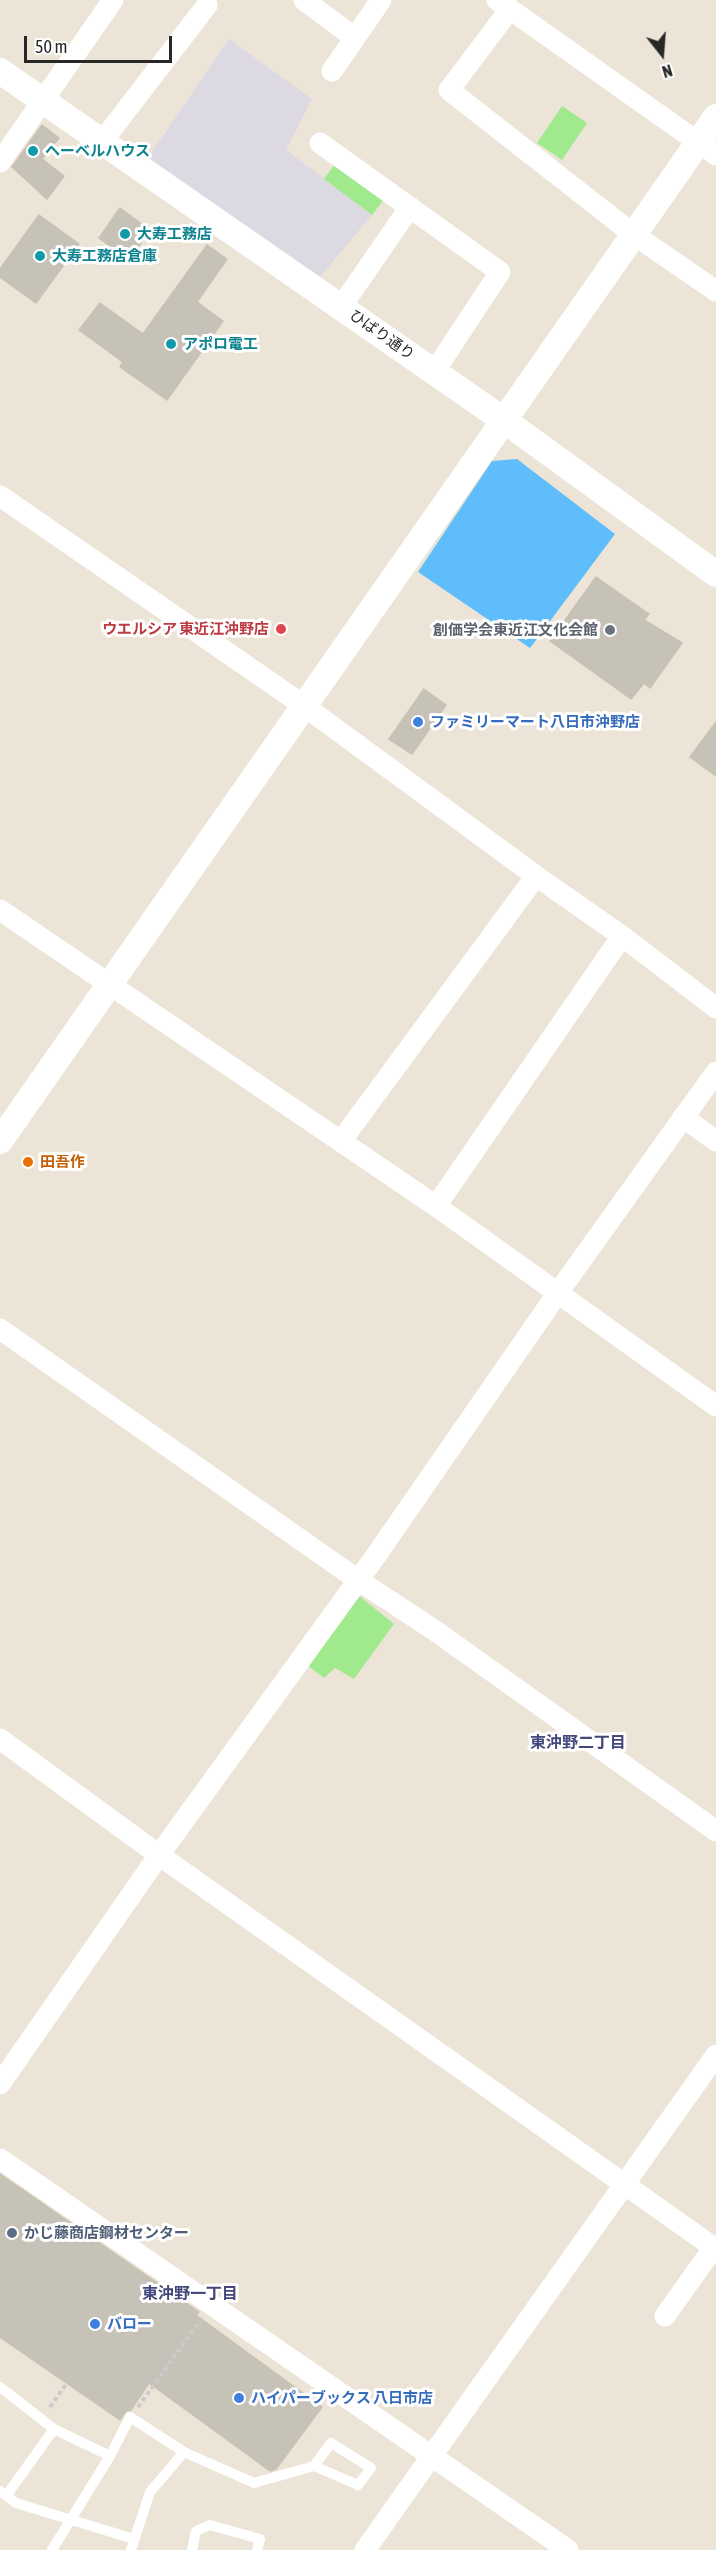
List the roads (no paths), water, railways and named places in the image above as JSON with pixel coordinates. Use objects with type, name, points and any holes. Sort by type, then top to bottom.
[{"type":"street","points":[[0,162],[113,0]]},
{"type":"street","points":[[304,0],[355,38]]},
{"type":"street","points":[[332,71],[381,0]]},
{"type":"street","points":[[101,143],[207,4]]},
{"type":"street","points":[[707,149],[504,5],[449,90],[633,234],[716,291]]},
{"type":"street","name":"ひばり通り","points":[[0,71],[712,564]]},
{"type":"street","points":[[0,1141],[303,705],[505,421],[633,234],[707,149],[716,117]]},
{"type":"street","points":[[320,143],[500,272],[434,372]]},
{"type":"street","points":[[340,307],[410,207]]},
{"type":"street","points":[[0,496],[303,705],[536,876],[622,936],[716,1008]]},
{"type":"street","points":[[341,1141],[536,876]]},
{"type":"street","points":[[0,910],[436,1206],[716,1406]]},
{"type":"street","points":[[436,1206],[622,936]]},
{"type":"street","points":[[0,2084],[159,1855],[357,1580],[716,1072]]},
{"type":"street","points":[[683,1118],[716,1141]]},
{"type":"street","points":[[0,1329],[357,1580],[434,1630],[716,1831]]},
{"type":"street","points":[[0,1739],[159,1855],[715,2248],[665,2316]]},
{"type":"street","points":[[365,2550],[434,2456],[716,2055]]},
{"type":"street","points":[[0,2159],[568,2550]]},
{"type":"lane","points":[[2,2392],[54,2429],[110,2456]]},
{"type":"lane","points":[[52,2550],[110,2456],[130,2417],[184,2452],[254,2483],[314,2466],[331,2443],[371,2468],[358,2485],[314,2466]]},
{"type":"lane","points":[[54,2429],[3,2494],[16,2503],[69,2520],[133,2545],[150,2492],[184,2452]]},
{"type":"lane","points":[[192,2550],[196,2531],[210,2525],[260,2539],[257,2550]]},
{"type":"water","points":[[517,459],[615,534],[530,648],[418,572],[492,461]]},
{"type":"place","name":"ヘーベルハウス","points":[[33,151]]},
{"type":"place","name":"大寿工務店","points":[[125,234]]},
{"type":"place","name":"大寿工務店倉庫","points":[[40,256]]},
{"type":"place","name":"アポロ電工","points":[[171,344]]},
{"type":"place","name":"ウエルシア 東近江沖野店","points":[[281,629]]},
{"type":"place","name":"創価学会東近江文化会館","points":[[610,630]]},
{"type":"place","name":"ファミリーマート八日市沖野店","points":[[418,722]]},
{"type":"place","name":"田吾作","points":[[28,1162]]},
{"type":"place","name":"かじ藤商店鋼材センター","points":[[12,2233]]},
{"type":"place","name":"バロー","points":[[95,2324]]},
{"type":"place","name":"ハイパーブックス 八日市店","points":[[239,2398]]},
{"type":"district","name":"東沖野二丁目","points":[[578,1743]]},
{"type":"district","name":"東沖野一丁目","points":[[190,2294]]}]
